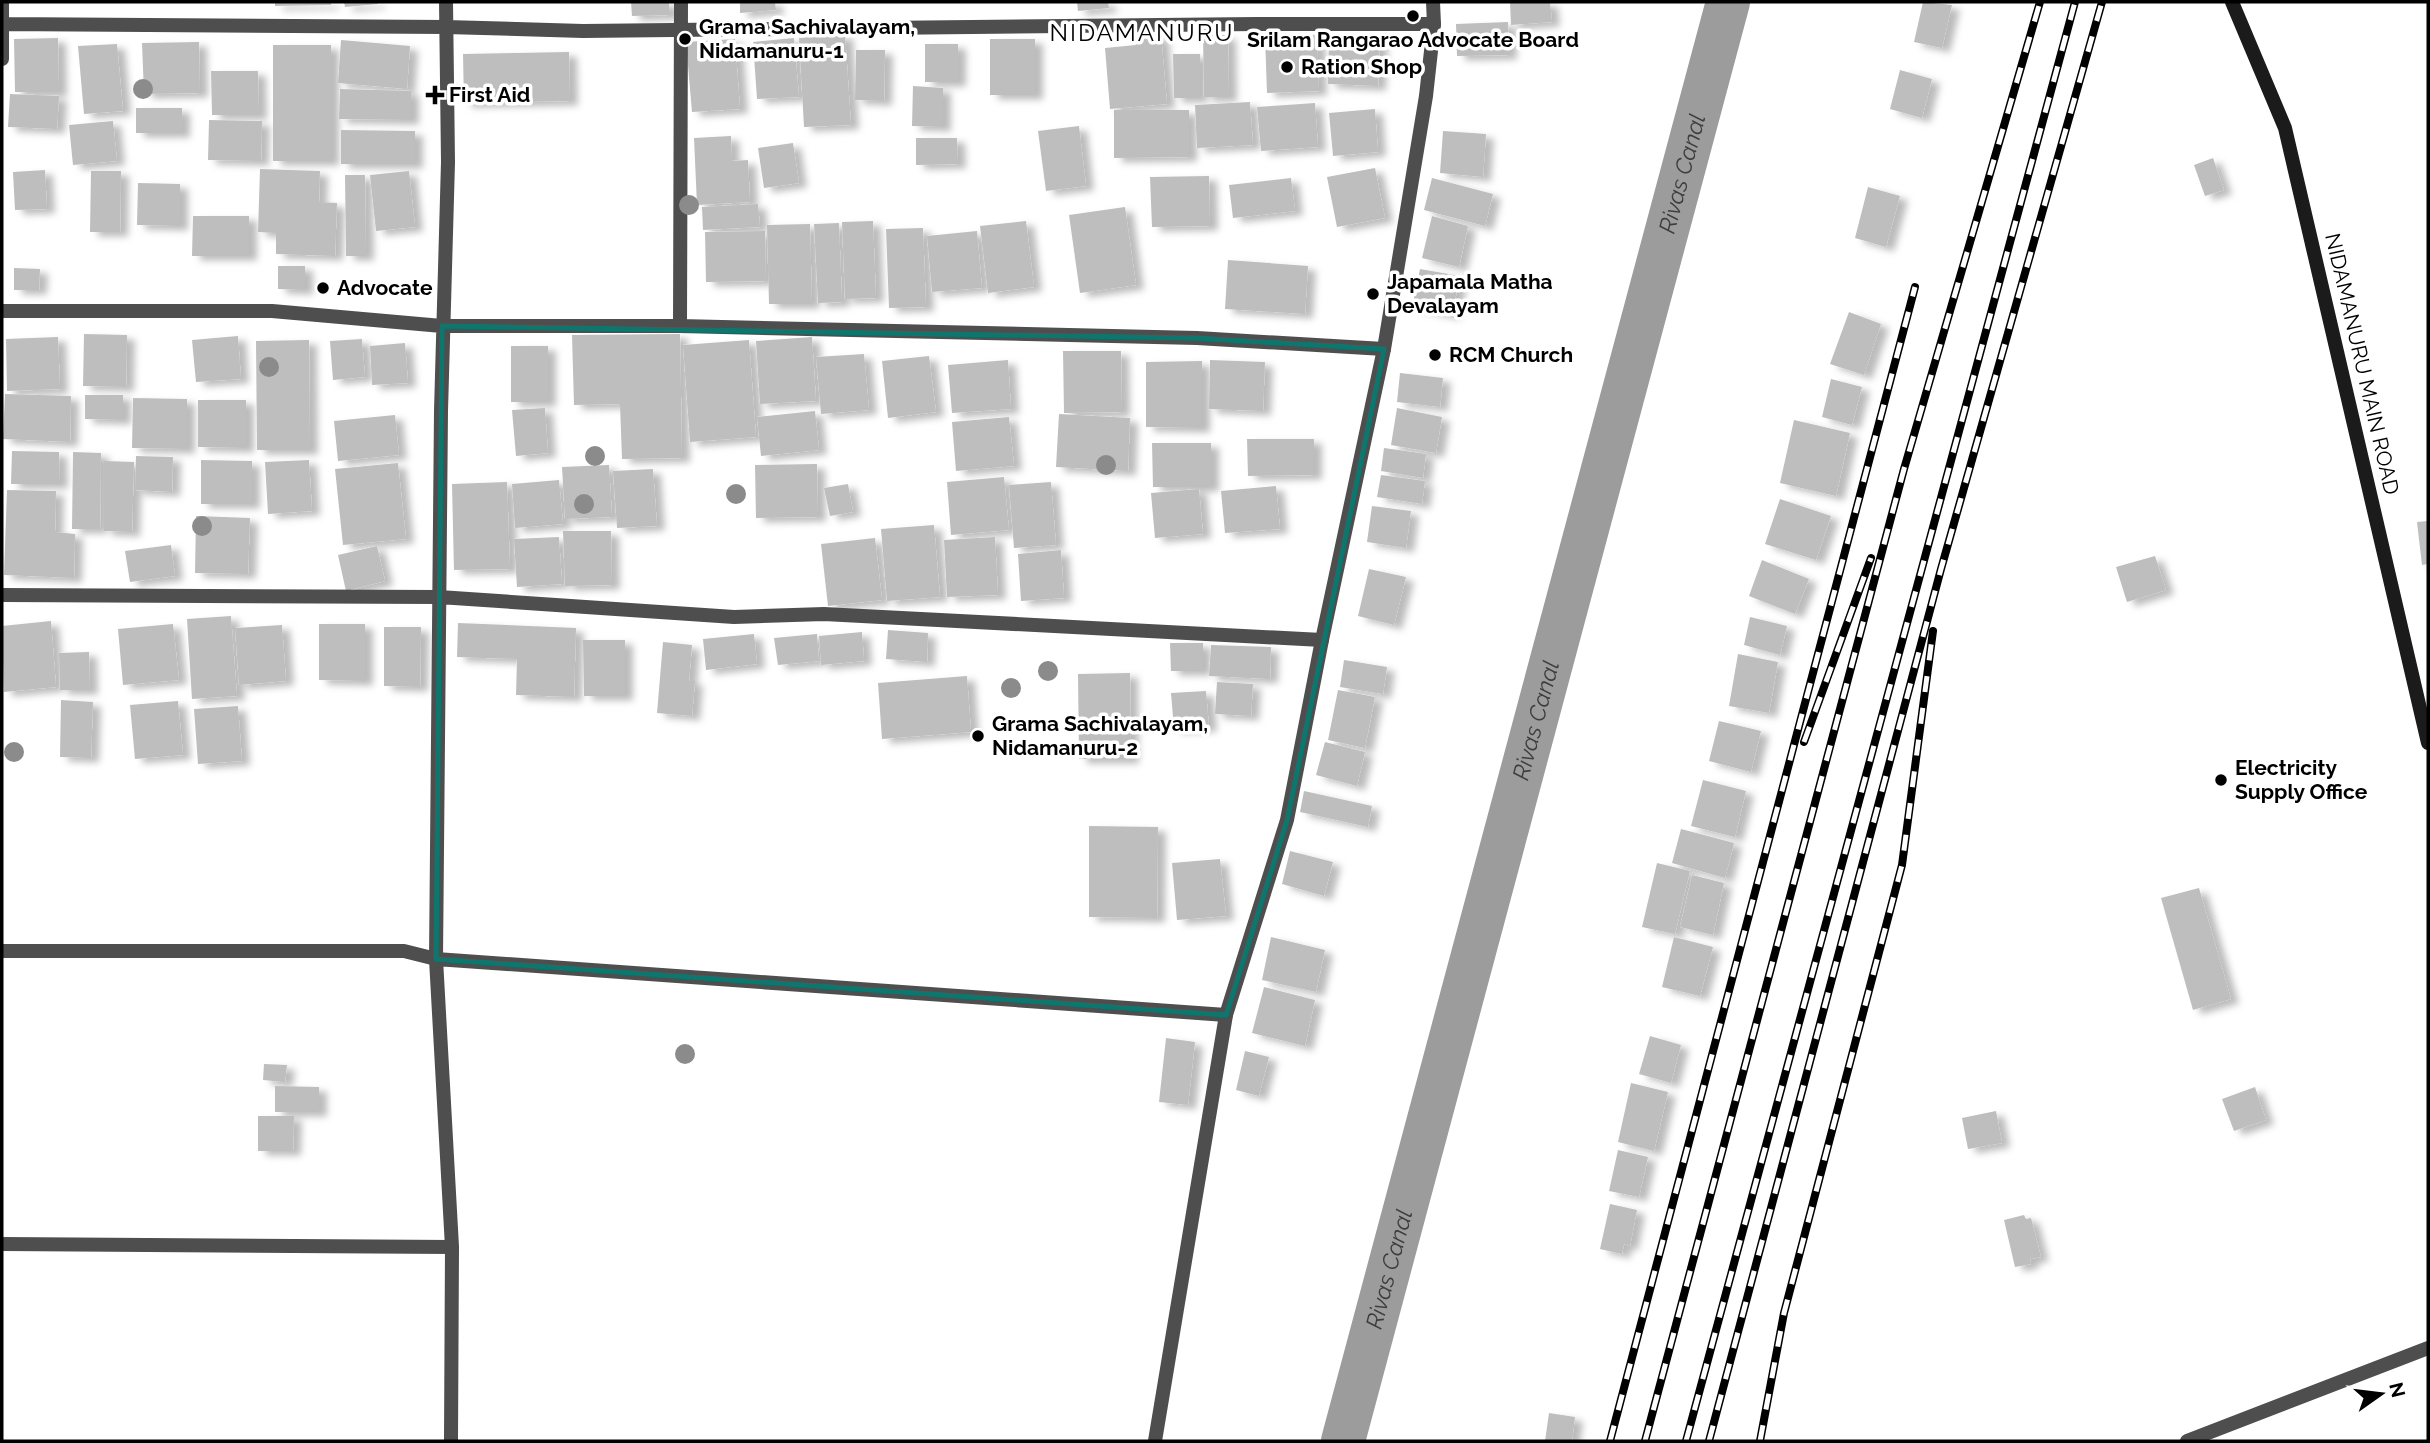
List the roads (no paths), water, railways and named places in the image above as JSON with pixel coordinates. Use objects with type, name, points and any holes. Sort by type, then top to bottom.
[{"type":"main road","name":"NIDAMANURU MAIN ROAD","points":[[2232,2],[2285,128],[2428,743]]},
{"type":"street","points":[[2,2],[2,59]]},
{"type":"street","points":[[446,2],[448,162],[442,326],[436,959],[452,1247],[451,1441]]},
{"type":"street","points":[[680,326],[681,2]]},
{"type":"street","points":[[1155,1441],[1226,1015],[1287,820],[1384,349],[1426,96],[1434,24],[1433,2]]},
{"type":"street","points":[[2,24],[446,27],[583,31],[1256,23],[1434,24]]},
{"type":"street","points":[[2,311],[272,311],[442,326],[680,326],[1197,338],[1384,349]]},
{"type":"street","points":[[2,595],[439,597],[734,617],[824,614],[1322,640]]},
{"type":"street","points":[[2,951],[404,951],[436,959],[1226,1015]]},
{"type":"street","points":[[2,1244],[452,1247]]},
{"type":"street","points":[[2187,1441],[2428,1348]]},
{"type":"waterway","name":"Rivas Canal","points":[[1343,1441],[1728,2]]},
{"type":"railway","points":[[1645,1441],[1904,469],[2040,2]]},
{"type":"railway","points":[[1686,1441],[2075,2]]},
{"type":"railway","points":[[1709,1441],[1941,569],[2102,2]]},
{"type":"railway","points":[[1610,1441],[1915,287]]},
{"type":"railway","points":[[1804,742],[1871,558]]},
{"type":"railway","points":[[1760,1441],[1784,1313],[1902,865],[1933,631]]},
{"type":"place","name":"Srilam Rangarao Advocate Board","points":[[1413,16]]},
{"type":"place","name":"Grama Sachivalayam, Nidamanuru-1","points":[[685,39]]},
{"type":"place","name":"Ration Shop","points":[[1287,67]]},
{"type":"place","name":"First Aid","points":[[435,95]]},
{"type":"place","name":"Advocate","points":[[323,288]]},
{"type":"place","name":"Japamala Matha Devalayam","points":[[1373,294]]},
{"type":"place","name":"RCM Church","points":[[1435,355]]},
{"type":"place","name":"Grama Sachivalayam, Nidamanuru-2","points":[[978,736]]},
{"type":"place","name":"Electricity Supply Office","points":[[2221,780]]},
{"type":"district","name":"NIDAMANURU","points":[[1142,33]]}]
